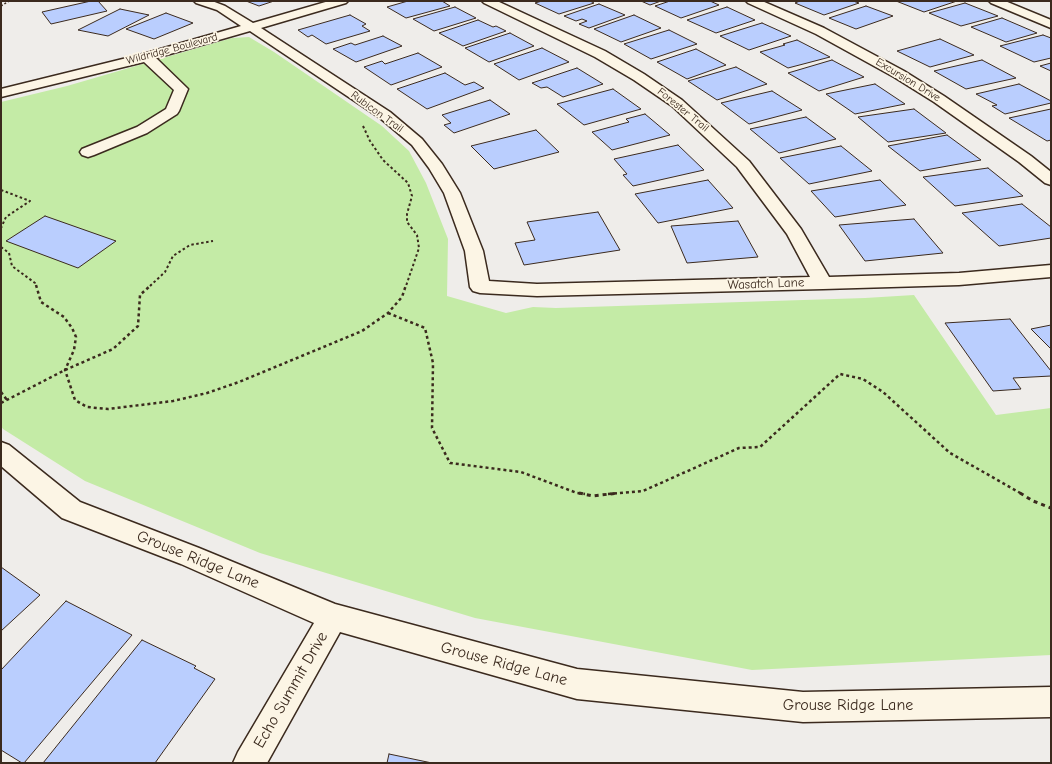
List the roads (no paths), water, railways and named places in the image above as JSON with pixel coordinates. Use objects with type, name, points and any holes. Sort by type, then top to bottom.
[{"type":"street","name":"Rubicon Trail","points":[[200,1],[222,8],[385,115],[417,142],[436,167],[452,193],[474,251],[480,287]]},
{"type":"street","name":"Wildridge Boulevard","points":[[1,93],[146,57],[342,1]]},
{"type":"street","name":"Forester Trail","points":[[488,1],[600,54],[639,77],[677,103],[743,164],[795,233],[823,283]]},
{"type":"street","name":"Excursion Drive","points":[[752,1],[820,31],[899,74],[939,98],[1051,180]]},
{"type":"street","points":[[995,1],[1051,24]]},
{"type":"street","points":[[88,152],[142,130],[172,111],[181,88],[146,57]]},
{"type":"street","name":"Wasatch Lane","points":[[480,287],[537,290],[823,283],[959,279],[1051,272]]},
{"type":"street","name":"Grouse Ridge Lane","points":[[1,452],[71,510],[190,556],[333,616],[577,684],[804,707],[1051,702]]},
{"type":"street","name":"Echo Summit Drive","points":[[250,763],[333,616]]}]
